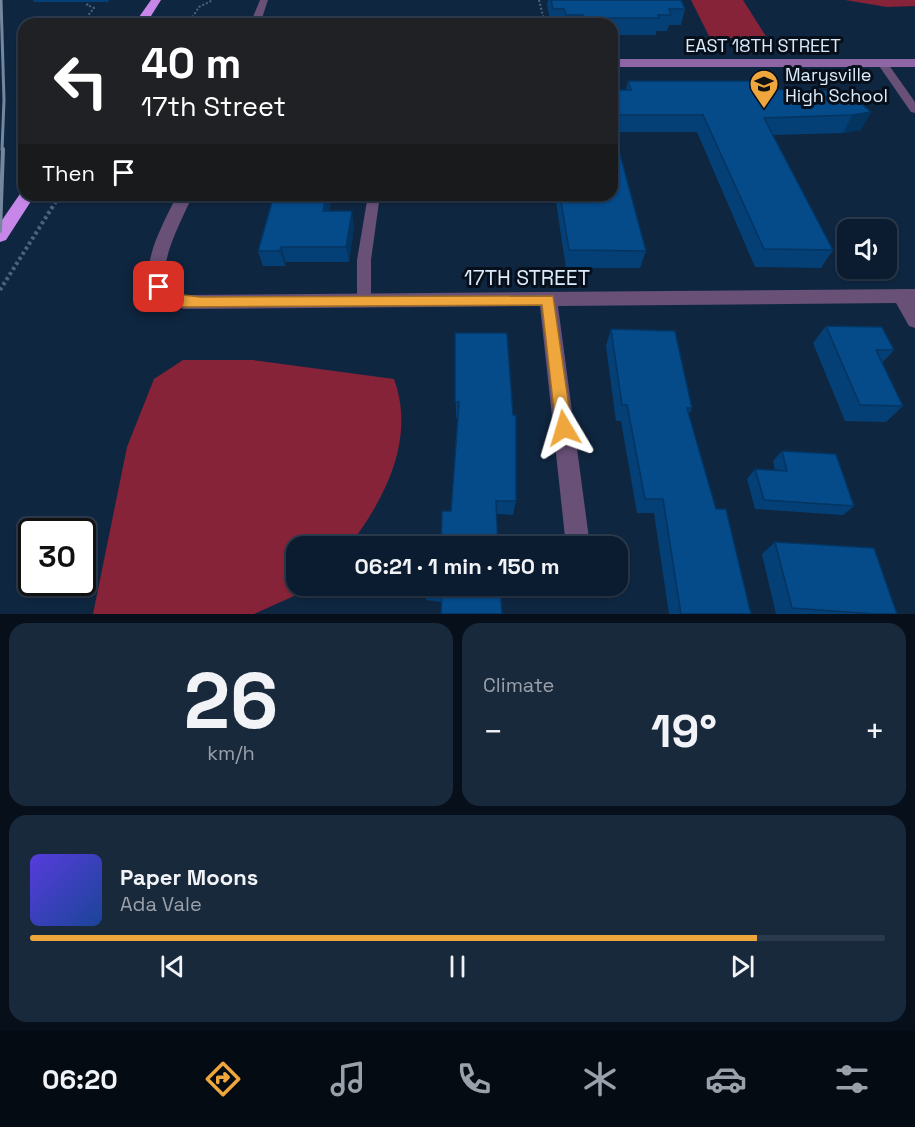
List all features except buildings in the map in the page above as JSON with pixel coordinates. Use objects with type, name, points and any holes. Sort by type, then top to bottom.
[{"type":"highway","points":[[144,18],[156,0]]},
{"type":"highway","points":[[0,236],[23,201]]},
{"type":"street","name":"EAST 18TH STREET","points":[[618,63],[915,63]]},
{"type":"street","name":"17TH STREET","points":[[183,201],[155,272],[159,287],[170,297],[184,302],[908,296]]},
{"type":"street","points":[[908,296],[915,321]]},
{"type":"street","points":[[549,299],[577,536]]},
{"type":"lane","points":[[257,18],[264,0]]},
{"type":"lane","points":[[882,63],[915,110]]},
{"type":"lane","points":[[364,301],[364,260],[373,201]]},
{"type":"path","points":[[192,18],[199,7],[213,0]]},
{"type":"path","points":[[539,0],[544,18]]},
{"type":"path","points":[[86,18],[94,8],[87,5],[89,2]]},
{"type":"path","points":[[0,290],[56,201]]},
{"type":"shaded area","points":[[691,0],[743,0],[767,38],[710,38]]},
{"type":"shaded area","points":[[845,0],[915,0],[915,6],[887,7]]},
{"type":"shaded area","points":[[183,360],[253,360],[394,379],[400,401],[401,424],[399,446],[385,488],[356,536],[286,536],[286,596],[294,596],[254,614],[93,614],[127,447],[154,379]]},
{"type":"railway","points":[[1,0],[4,100],[2,150]]},
{"type":"railway","points":[[0,231],[3,149]]},
{"type":"place","name":"Marysville High School","points":[[764,110]]},
{"type":"route","points":[[159,287],[170,297],[184,302],[549,299],[564,428]]}]
